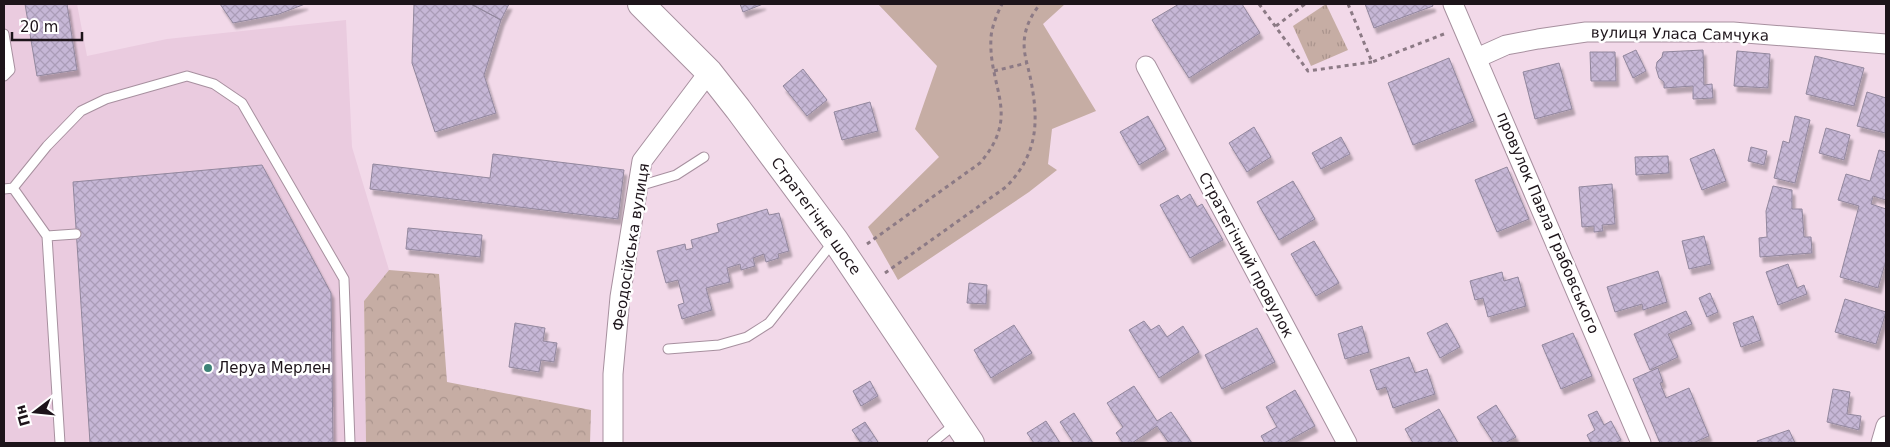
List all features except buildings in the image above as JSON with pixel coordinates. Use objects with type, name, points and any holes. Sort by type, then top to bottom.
[{"type":"street","name":"Стратегічне шосе","points":[[641,4],[709,72],[841,249],[964,433]]},
{"type":"street","name":"провулок Павла Грабовського","points":[[1453,4],[1641,443]]},
{"type":"street","name":"вулиця Уласа Самчука","points":[[1477,58],[1506,45],[1538,38],[1586,32],[1733,32],[1886,44]]},
{"type":"street","name":"Стратегічний провулок","points":[[1146,66],[1347,443]]},
{"type":"street","name":"Феодосійська вулиця","points":[[613,443],[613,374],[620,297],[642,161],[709,72]]},
{"type":"street","points":[[1881,443],[1886,426]]},
{"type":"lane","points":[[4,34],[10,70],[4,76]]},
{"type":"lane","points":[[60,443],[47,236],[8,188],[81,111],[106,100],[187,76],[214,84],[242,103],[344,279],[350,443]]},
{"type":"lane","points":[[639,186],[676,175],[704,157]]},
{"type":"lane","points":[[47,236],[76,234]]},
{"type":"lane","points":[[668,349],[719,345],[747,337],[769,323],[841,249]]},
{"type":"lane","points":[[932,443],[964,433]]},
{"type":"path","points":[[841,249],[980,163],[989,153],[998,137],[1002,116],[994,71],[991,37],[1002,4]]},
{"type":"path","points":[[866,286],[1006,187],[1018,174],[1035,132],[1034,98],[1024,53],[1025,36],[1029,20],[1040,4]]},
{"type":"path","points":[[1259,4],[1308,71],[1372,62],[1446,33]]},
{"type":"path","points":[[1276,26],[1305,4]]},
{"type":"path","points":[[1348,4],[1372,62]]},
{"type":"path","points":[[994,71],[1027,63]]},
{"type":"shaded area","points":[[4,4],[77,4],[87,56],[167,39],[346,20],[352,147],[389,270],[364,301],[366,443],[4,443]]},
{"type":"green space","points":[[878,4],[1065,4],[1043,24],[1096,111],[1052,129],[1048,164],[1057,170],[1029,192],[898,280],[868,227],[939,157],[915,129],[937,66]]},
{"type":"green space","points":[[1326,4],[1348,50],[1311,66],[1293,26]]},
{"type":"green space","points":[[389,270],[439,274],[447,382],[591,410],[590,443],[366,443],[364,301]]},
{"type":"place","name":"Леруа Мерлен","points":[[208,368]]}]
